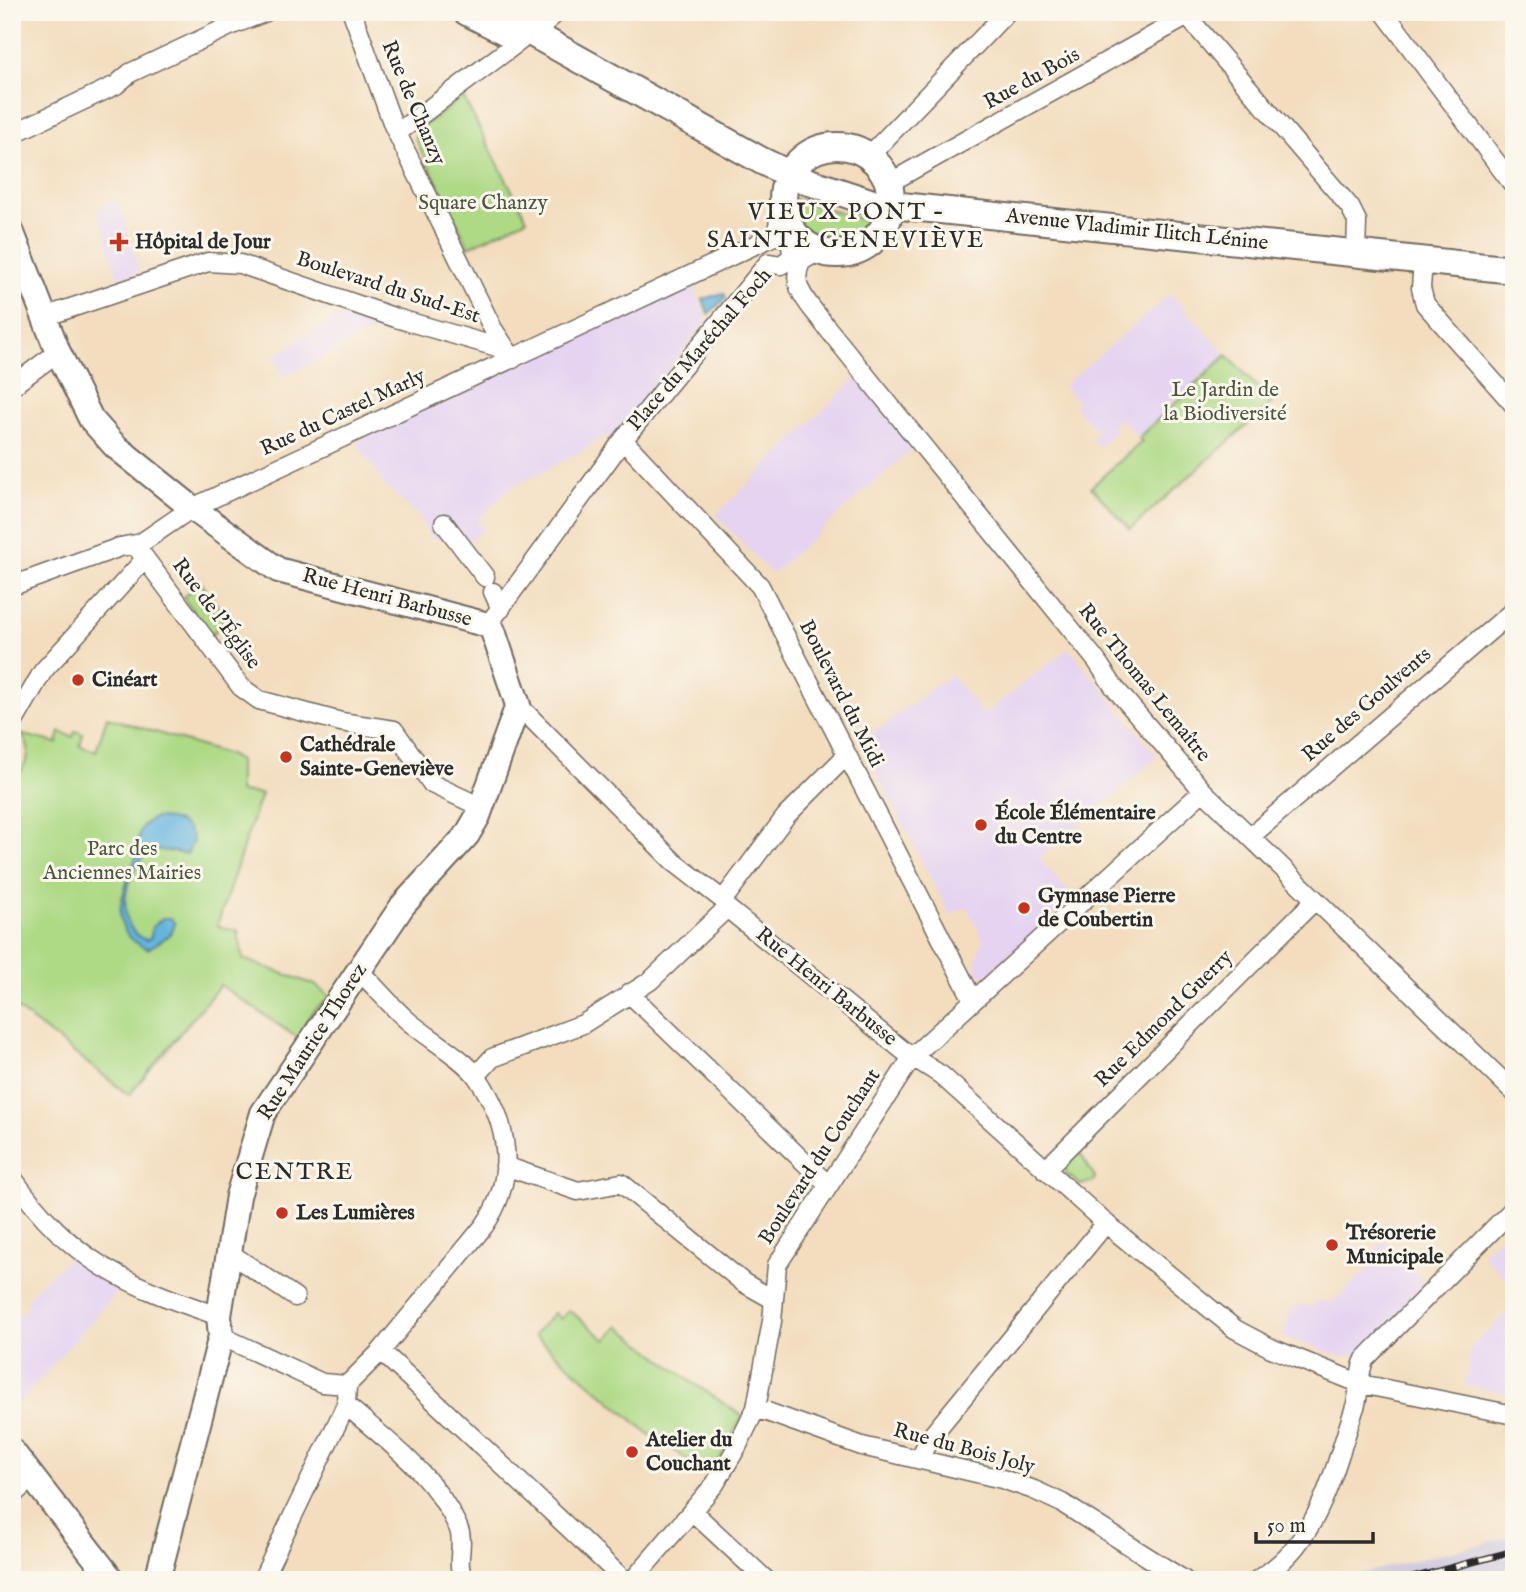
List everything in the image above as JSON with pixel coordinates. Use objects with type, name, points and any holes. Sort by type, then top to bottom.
[{"type":"main road","name":"Avenue Vladimir Ilitch Lénine","points":[[467,12],[527,37]]},
{"type":"main road","name":"Avenue Vladimir Ilitch Lénine","points":[[494,12],[527,37],[595,79],[656,104],[789,174],[873,203],[890,194],[1356,253],[1514,270]]},
{"type":"main road","points":[[804,256],[785,214],[783,201],[794,164],[821,147],[855,148],[882,168],[890,194]]},
{"type":"main road","name":"Place du Maréchal Foch","points":[[804,256],[842,254],[861,248],[881,232],[890,194]]},
{"type":"street","points":[[12,134],[116,85],[130,73],[232,24],[267,12]]},
{"type":"street","name":"Rue de Chanzy","points":[[352,12],[397,133],[493,329],[513,359]]},
{"type":"street","points":[[397,133],[557,12]]},
{"type":"street","points":[[869,156],[1007,12]]},
{"type":"street","points":[[1384,12],[1514,186]]},
{"type":"street","points":[[1192,15],[1350,207],[1357,221],[1356,253]]},
{"type":"street","name":"Rue du Bois","points":[[890,194],[1192,15]]},
{"type":"street","points":[[754,257],[775,236],[783,201]]},
{"type":"street","name":"Rue Henri Barbusse","points":[[12,233],[58,352],[91,419],[102,433],[192,508],[278,570],[494,617],[493,631],[518,705],[674,862],[913,1056],[941,1075],[1184,1291],[1236,1329],[1271,1348],[1361,1376],[1514,1415]]},
{"type":"street","name":"Place du Maréchal Foch","points":[[494,617],[624,440],[768,263],[781,265],[804,256],[785,237],[775,236],[513,359]]},
{"type":"street","name":"Rue Thomas Lemaître","points":[[804,256],[796,273],[797,285],[824,324],[1018,562],[1114,687],[1203,792],[1514,1092]]},
{"type":"street","name":"Boulevard du Sud-Est","points":[[44,317],[208,262],[219,261],[240,264],[396,318],[487,344],[513,359]]},
{"type":"street","points":[[1423,261],[1421,288],[1425,304],[1514,405]]},
{"type":"street","points":[[12,386],[58,352]]},
{"type":"street","name":"Rue du Castel Marly","points":[[140,552],[192,508],[513,359]]},
{"type":"street","name":"Boulevard du Midi","points":[[624,440],[760,586],[973,1000]]},
{"type":"street","points":[[444,523],[489,584],[494,617]]},
{"type":"street","points":[[12,586],[120,547],[140,552],[43,671],[12,725]]},
{"type":"street","name":"Rue de l'Église","points":[[140,552],[248,693],[283,709],[394,730],[432,784],[481,807]]},
{"type":"street","name":"Rue des Goulvents","points":[[1251,836],[1514,610]]},
{"type":"street","name":"Rue Maurice Thorez","points":[[157,1580],[220,1326],[228,1252],[238,1196],[263,1113],[403,905],[473,827],[518,705]]},
{"type":"street","points":[[477,1076],[492,1058],[583,1024],[650,981],[725,904],[786,816],[847,755]]},
{"type":"street","name":"Boulevard du Couchant","points":[[633,1580],[693,1513],[715,1484],[756,1408],[774,1300],[777,1265],[913,1056],[1203,792]]},
{"type":"street","name":"Rue Edmond Guerry","points":[[1045,1170],[1315,900]]},
{"type":"street","points":[[262,1580],[346,1405],[347,1385],[382,1351],[498,1206],[505,1167],[500,1119],[477,1076],[408,1022],[358,970]]},
{"type":"street","points":[[629,993],[828,1185]]},
{"type":"street","points":[[505,1167],[578,1191],[621,1183],[744,1283],[774,1300]]},
{"type":"street","points":[[12,1177],[60,1237],[85,1257],[133,1284],[220,1326],[322,1383],[347,1385]]},
{"type":"street","points":[[1257,1580],[1284,1562],[1311,1529],[1365,1359],[1514,1208]]},
{"type":"street","points":[[920,1458],[929,1439],[1106,1223]]},
{"type":"street","points":[[228,1252],[295,1297]]},
{"type":"street","points":[[382,1351],[624,1580]]},
{"type":"street","points":[[346,1405],[424,1474],[458,1527],[458,1562],[464,1580]]},
{"type":"street","name":"Rue du Bois Joly","points":[[756,1408],[862,1446],[920,1458],[1034,1490],[1062,1503],[1184,1580]]},
{"type":"street","points":[[12,1451],[112,1580]]},
{"type":"street","points":[[12,1496],[32,1477]]},
{"type":"street","points":[[693,1513],[766,1580]]},
{"type":"shaded area","name":"Hôpital de Jour","points":[[118,201],[140,272],[118,279],[97,208]]},
{"type":"shaded area","points":[[712,275],[694,290],[707,320],[615,437],[601,437],[585,450],[508,489],[477,521],[484,530],[463,545],[430,538],[418,515],[384,485],[356,441]]},
{"type":"shaded area","points":[[1171,294],[1227,355],[1205,377],[1202,374],[1196,380],[1198,383],[1181,398],[1179,396],[1172,401],[1174,404],[1138,438],[1120,418],[1112,427],[1116,431],[1099,447],[1091,438],[1098,432],[1075,407],[1078,402],[1063,386]]},
{"type":"shaded area","points":[[342,315],[375,325],[374,329],[284,377],[273,356]]},
{"type":"shaded area","points":[[857,377],[914,447],[772,574],[716,515]]},
{"type":"shaded area","name":"École Élémentaire du Centre","points":[[1069,648],[1158,757],[1039,859],[1073,897],[987,976],[978,975],[976,962],[983,939],[967,907],[950,915],[861,743],[951,674],[983,715]]},
{"type":"shaded area","points":[[1514,1222],[1514,1288],[1482,1254]]},
{"type":"shaded area","points":[[1384,1240],[1426,1284],[1359,1354],[1344,1357],[1283,1337],[1292,1307],[1297,1309],[1299,1303],[1312,1308],[1315,1301],[1333,1302],[1375,1262],[1374,1250]]},
{"type":"shaded area","points":[[71,1256],[95,1276],[121,1288],[12,1411],[12,1324],[30,1305],[26,1300],[36,1288]]},
{"type":"shaded area","points":[[1514,1307],[1514,1395],[1465,1385],[1472,1346]]},
{"type":"shaded area","points":[[1514,1536],[1514,1580],[1335,1580]]},
{"type":"green space","name":"Square Chanzy","points":[[463,97],[527,219],[469,247],[415,138],[417,131]]},
{"type":"green space","points":[[795,199],[869,222],[859,232],[847,237],[820,237],[799,223],[794,212]]},
{"type":"green space","name":"Le Jardin de la Biodiversité","points":[[1227,355],[1272,403],[1130,529],[1091,487],[1142,441],[1138,438]]},
{"type":"green space","points":[[201,583],[226,618],[210,637],[183,597]]},
{"type":"green space","name":"Parc des Anciennes Mairies","points":[[107,717],[229,755],[239,761],[239,792],[261,794],[217,926],[238,931],[243,959],[315,985],[331,997],[315,1010],[304,1025],[307,1030],[301,1040],[220,985],[129,1095],[12,1005],[12,785],[27,760],[28,753],[28,747],[20,734],[57,743],[60,732],[73,737],[75,731],[83,734],[80,746],[96,751]]},
{"type":"green space","points":[[1078,1150],[1095,1177],[1093,1182],[1080,1185],[1065,1173],[1066,1163]]},
{"type":"green space","points":[[569,1310],[606,1340],[619,1326],[690,1381],[743,1416],[711,1475],[651,1436],[534,1335],[554,1313],[561,1319]]},
{"type":"water","points":[[724,293],[726,298],[708,314],[703,299]]},
{"type":"water","points":[[155,818],[179,822],[188,830],[193,841],[187,854],[154,849],[136,866],[130,880],[126,910],[129,923],[136,934],[147,940],[151,937],[152,927],[163,918],[171,918],[175,924],[170,935],[148,949],[134,941],[125,931],[120,909],[139,835],[144,825]]},
{"type":"railway","points":[[1405,1580],[1514,1551]]},
{"type":"place","name":"Hôpital de Jour","points":[[119,242]]},
{"type":"place","name":"Cinéart","points":[[78,680]]},
{"type":"place","name":"Cathédrale Sainte-Geneviève","points":[[286,757]]},
{"type":"place","name":"École Élémentaire du Centre","points":[[981,825]]},
{"type":"place","name":"Gymnase Pierre de Coubertin","points":[[1024,908]]},
{"type":"place","name":"Les Lumières","points":[[282,1213]]},
{"type":"place","name":"Trésorerie Municipale","points":[[1332,1245]]},
{"type":"place","name":"Atelier du Couchant","points":[[632,1452]]},
{"type":"district","name":"VIEUX PONT – SAINTE GENEVIÈVE","points":[[846,226]]},
{"type":"district","name":"CENTRE","points":[[295,1172]]}]
